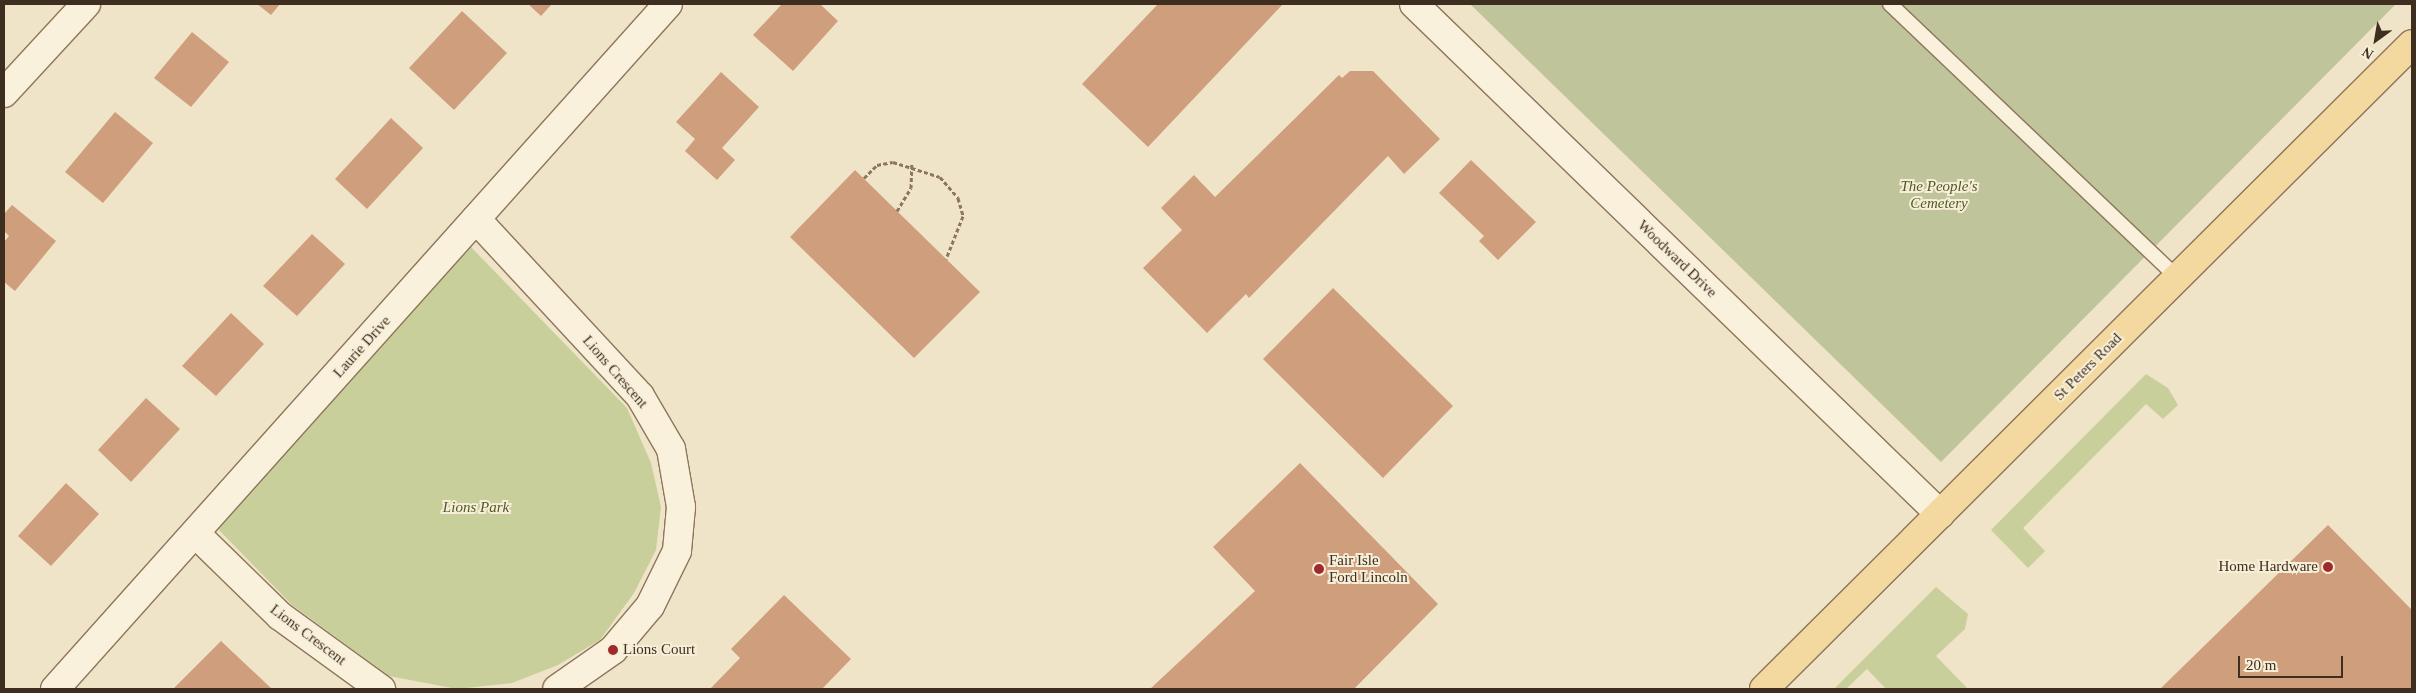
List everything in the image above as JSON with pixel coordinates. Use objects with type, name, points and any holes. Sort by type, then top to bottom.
[{"type":"main road","name":"St Peters Road","points":[[1764,689],[2412,44]]},
{"type":"street","points":[[4,93],[86,4]]},
{"type":"street","name":"Laurie Drive","points":[[55,689],[196,534],[668,4]]},
{"type":"street","name":"Woodward Drive","points":[[1414,4],[1940,514]]},
{"type":"street","name":"Lions Crescent","points":[[476,219],[640,396],[671,449],[681,507],[673,559],[650,606],[613,650],[557,689]]},
{"type":"street","name":"Lions Crescent","points":[[196,534],[280,616],[381,689]]},
{"type":"lane","points":[[1890,4],[2178,278]]},
{"type":"path","points":[[897,211],[910,188],[912,164]]},
{"type":"path","points":[[864,178],[876,165],[912,164],[940,177],[958,198],[963,216],[946,259]]},
{"type":"green space","name":"The People's Cemetery","points":[[1470,4],[2396,4],[1941,462]]},
{"type":"green space","name":"Lions Park","points":[[471,247],[627,408],[651,463],[661,507],[656,550],[634,593],[600,640],[558,665],[512,683],[457,689],[389,676],[292,605],[218,529]]},
{"type":"green space","points":[[2146,374],[2168,388],[2178,405],[2163,419],[2146,404],[2023,528],[2045,551],[2028,568],[1991,530]]},
{"type":"green space","points":[[1936,587],[1968,614],[1965,629],[1936,656],[1968,689],[1886,689],[1867,669],[1846,689],[1834,689]]},
{"type":"building","points":[[257,4],[280,4],[271,15]]},
{"type":"building","points":[[528,4],[552,4],[541,16]]},
{"type":"building","points":[[782,4],[820,4],[838,21],[793,71],[753,35]]},
{"type":"building","points":[[1158,4],[1283,4],[1148,147],[1082,84]]},
{"type":"building","points":[[462,11],[507,53],[454,110],[409,68]]},
{"type":"building","points":[[192,32],[229,62],[191,107],[154,78]]},
{"type":"building","points":[[1350,71],[1373,71],[1440,139],[1404,174],[1388,156],[1249,298],[1246,294],[1207,333],[1143,268],[1182,230],[1161,208],[1194,175],[1215,197],[1339,75],[1342,78]]},
{"type":"building","points":[[721,72],[759,107],[722,148],[735,160],[717,180],[685,151],[695,139],[676,122]]},
{"type":"building","points":[[115,112],[153,143],[103,203],[65,172]]},
{"type":"building","points":[[391,118],[423,148],[367,209],[335,179]]},
{"type":"building","points":[[1471,160],[1536,222],[1498,260],[1479,241],[1484,236],[1439,193]]},
{"type":"building","points":[[855,170],[980,292],[914,358],[790,237]]},
{"type":"building","points":[[12,205],[56,241],[15,291],[4,282],[4,242],[9,236],[4,231],[4,214]]},
{"type":"building","points":[[312,234],[345,264],[297,316],[263,286]]},
{"type":"building","points":[[1333,288],[1453,406],[1383,478],[1263,359]]},
{"type":"building","points":[[231,313],[264,344],[216,396],[182,366]]},
{"type":"building","points":[[146,398],[180,429],[131,482],[98,450]]},
{"type":"building","name":"Fair Isle Ford Lincoln","points":[[1300,463],[1438,604],[1354,689],[1150,689],[1255,591],[1213,547]]},
{"type":"building","points":[[66,483],[99,514],[51,566],[18,536]]},
{"type":"building","name":"Home Hardware","points":[[2328,525],[2412,610],[2412,689],[2160,689]]},
{"type":"building","points":[[784,595],[851,659],[822,689],[710,689],[740,658],[731,649]]},
{"type":"building","points":[[221,641],[272,689],[173,689]]},
{"type":"place","name":"Home Hardware","points":[[2328,567]]},
{"type":"place","name":"Fair Isle Ford Lincoln","points":[[1319,569]]},
{"type":"place","name":"Lions Court","points":[[613,650]]}]
